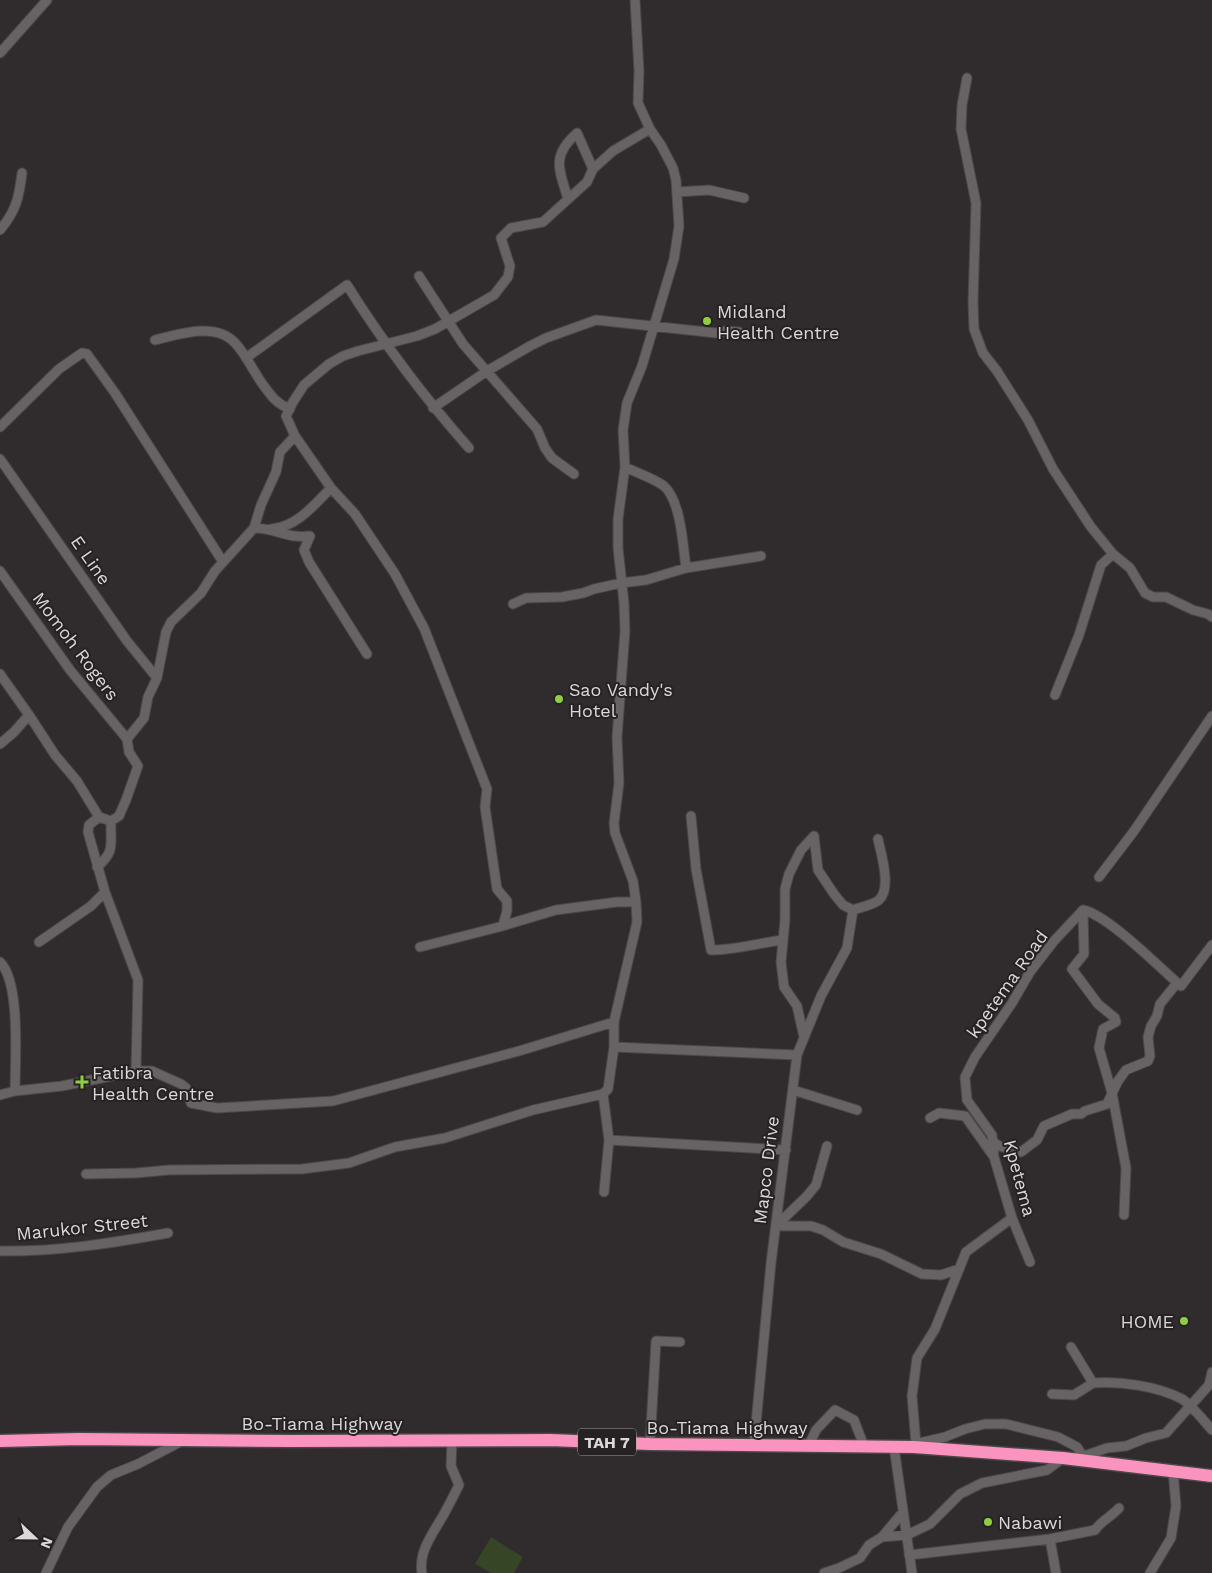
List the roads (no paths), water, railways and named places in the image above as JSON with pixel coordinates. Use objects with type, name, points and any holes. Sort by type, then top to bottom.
[{"type":"highway","name":"Bo-Tiama Highway","points":[[0,1442],[79,1439],[550,1440],[650,1444],[894,1447],[915,1445],[1063,1458],[1084,1458],[1212,1476]]},
{"type":"street","points":[[0,53],[47,0]]},
{"type":"street","points":[[86,1174],[168,1170],[302,1169],[349,1163],[394,1147],[445,1138],[533,1110],[603,1094],[608,1089],[614,1048],[614,1022],[637,922],[632,881],[615,833],[615,809],[619,783],[617,737],[625,631],[618,548],[618,519],[625,468],[623,430],[627,403],[642,366],[678,242],[679,218],[673,168],[661,144],[650,129],[638,103],[639,71],[636,0]]},
{"type":"street","points":[[967,78],[962,105],[961,129],[976,203],[974,329],[983,353],[1028,420],[1053,469],[1083,516],[1113,554],[1130,568],[1145,593],[1153,597],[1166,598],[1212,617]]},
{"type":"street","points":[[504,926],[507,900],[497,890],[485,807],[487,789],[424,628],[395,574],[355,514],[331,488],[295,436],[286,416],[304,385],[329,364],[344,356],[426,332],[448,322],[494,295],[508,277],[510,266],[501,238],[511,228],[543,222],[587,182],[593,170],[613,152],[650,129]]},
{"type":"street","points":[[568,199],[558,166],[564,146],[577,133],[593,170]]},
{"type":"street","points":[[0,230],[10,218],[18,200],[22,173]]},
{"type":"street","points":[[677,192],[709,190],[744,198]]},
{"type":"street","points":[[419,276],[463,344],[537,429],[545,448],[552,458],[574,474]]},
{"type":"street","points":[[246,358],[346,285],[385,344],[433,408],[469,448]]},
{"type":"street","points":[[433,408],[487,372],[546,338],[596,320],[716,333],[726,331],[739,332]]},
{"type":"street","points":[[155,340],[192,332],[219,333],[234,341],[275,401],[290,409]]},
{"type":"street","points":[[0,427],[59,370],[82,353],[87,354],[223,562]]},
{"type":"street","points":[[127,739],[144,718],[148,697],[157,678],[166,632],[170,622],[201,593],[215,571],[254,528],[261,505],[276,472],[280,452],[295,436]]},
{"type":"street","name":"E Line","points":[[0,459],[127,641],[157,678]]},
{"type":"street","points":[[625,468],[664,487],[672,497],[679,521],[686,568]]},
{"type":"street","points":[[254,528],[281,528],[290,524],[301,517],[331,488]]},
{"type":"street","points":[[270,529],[295,537],[310,536],[304,550],[309,562],[367,654]]},
{"type":"street","points":[[1055,695],[1078,635],[1101,566],[1113,554]]},
{"type":"street","points":[[513,604],[526,598],[562,597],[621,583],[646,580],[686,568],[761,556]]},
{"type":"street","name":"Momoh Rogers","points":[[0,571],[70,670],[127,739],[129,752],[138,766],[119,816],[111,821]]},
{"type":"street","points":[[0,674],[55,755],[77,781],[99,817],[111,821],[111,851],[106,859],[97,867]]},
{"type":"street","points":[[0,744],[29,715]]},
{"type":"street","points":[[1099,877],[1134,831],[1212,716]]},
{"type":"street","points":[[691,816],[696,869],[711,950],[728,950],[783,940]]},
{"type":"street","points":[[99,817],[89,825],[88,832],[97,867],[138,980],[136,1071]]},
{"type":"street","points":[[804,1038],[797,1006],[784,987],[781,962],[785,889],[789,874],[801,850],[814,836],[818,870],[842,905],[853,910],[878,900],[885,890],[885,876],[878,839]]},
{"type":"street","points":[[39,942],[92,906],[106,892]]},
{"type":"street","points":[[420,947],[504,926],[556,910],[617,902],[636,902]]},
{"type":"street","name":"Mapco Drive","points":[[754,1445],[776,1226],[798,1055],[821,996],[847,948],[853,910]]},
{"type":"street","points":[[1124,1215],[1126,1168],[1112,1094],[1099,1048],[1103,1029],[1116,1022],[1115,1018],[1098,1004],[1072,969],[1084,954],[1083,910],[1092,912],[1116,930],[1181,986],[1212,945]]},
{"type":"street","name":"kpetema Road","points":[[965,1078],[975,1057],[1012,1003],[1030,972],[1054,941],[1083,910]]},
{"type":"street","points":[[0,962],[7,971],[14,1006],[15,1091]]},
{"type":"street","points":[[992,1141],[999,1146],[1021,1152],[1037,1140],[1044,1126],[1072,1114],[1081,1114],[1107,1104],[1118,1081],[1126,1070],[1148,1061],[1150,1056],[1148,1037],[1151,1026],[1157,1016],[1160,1004],[1177,983]]},
{"type":"street","points":[[0,1095],[15,1091],[62,1086],[136,1071],[152,1071],[181,1084],[186,1088],[191,1102],[216,1108],[333,1101],[520,1052],[614,1022]]},
{"type":"street","points":[[614,1048],[798,1055]]},
{"type":"street","name":"Kpetema","points":[[965,1078],[967,1100],[992,1135],[994,1157],[1012,1218],[1030,1262]]},
{"type":"street","points":[[793,1090],[857,1110]]},
{"type":"street","points":[[603,1094],[609,1140],[604,1192]]},
{"type":"street","points":[[930,1118],[939,1114],[965,1116],[994,1157]]},
{"type":"street","points":[[609,1140],[786,1150]]},
{"type":"street","points":[[776,1226],[807,1196],[816,1184],[827,1146]]},
{"type":"street","points":[[1012,1218],[966,1252],[935,1329],[917,1358],[912,1396],[915,1445],[985,1424],[1006,1424],[1058,1437],[1077,1447],[1084,1458],[1107,1448],[1126,1446],[1166,1433],[1209,1385],[1212,1372]]},
{"type":"street","points":[[776,1226],[811,1226],[823,1230],[843,1242],[880,1254],[922,1274],[941,1275],[959,1269]]},
{"type":"street","name":"Marukor Street","points":[[0,1251],[32,1251],[131,1240],[168,1233]]},
{"type":"street","points":[[650,1444],[656,1341],[680,1342]]},
{"type":"street","points":[[1072,1347],[1093,1383]]},
{"type":"street","points":[[1052,1394],[1074,1395],[1093,1383],[1115,1381],[1158,1390],[1183,1399],[1212,1430]]},
{"type":"street","points":[[809,1445],[816,1430],[835,1410],[854,1420],[864,1446]]},
{"type":"street","points":[[46,1573],[68,1527],[96,1486],[111,1475],[138,1464],[184,1440]]},
{"type":"street","points":[[422,1573],[421,1566],[429,1536],[459,1485],[451,1466],[452,1440]]},
{"type":"street","points":[[894,1447],[912,1573]]},
{"type":"street","points":[[882,1537],[907,1535],[930,1524],[960,1494],[982,1483],[1047,1470],[1063,1458]]},
{"type":"street","points":[[1150,1573],[1171,1538],[1176,1506],[1173,1470]]},
{"type":"street","points":[[910,1556],[1050,1539],[1095,1530],[1102,1521],[1119,1508]]},
{"type":"street","points":[[824,1573],[860,1558],[870,1545],[882,1537],[904,1512]]},
{"type":"street","points":[[1050,1539],[1056,1573]]},
{"type":"place","name":"Midland Health Centre","points":[[707,321]]},
{"type":"place","name":"Sao Vandy's Hotel","points":[[559,699]]},
{"type":"place","name":"Fatibra Health Centre","points":[[82,1082]]},
{"type":"place","name":"HOME","points":[[1184,1321]]},
{"type":"place","name":"Nabawi","points":[[988,1522]]}]
